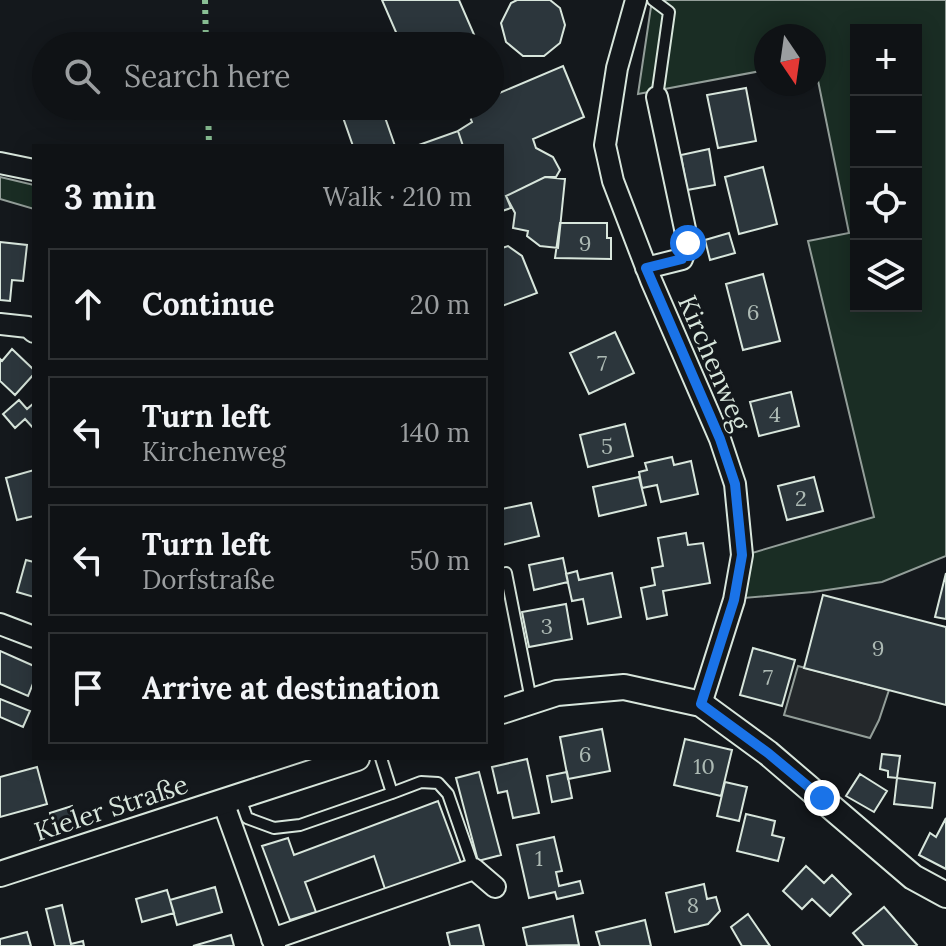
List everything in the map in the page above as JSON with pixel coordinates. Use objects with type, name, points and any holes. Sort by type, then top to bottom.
[{"type":"street","name":"Kirchenweg","points":[[636,0],[617,68],[605,145],[613,181],[646,268],[720,439],[735,484],[742,555],[734,600],[701,704]]},
{"type":"street","points":[[646,268],[682,259],[688,243],[657,97]]},
{"type":"street","points":[[0,163],[32,170]]},
{"type":"street","points":[[0,324],[32,324]]},
{"type":"street","points":[[0,624],[32,636]]},
{"type":"street","points":[[504,710],[557,693],[624,687],[701,704],[768,753],[913,877],[946,895]]},
{"type":"street","name":"Kieler Straße","points":[[0,874],[231,799],[321,762]]},
{"type":"street","points":[[231,799],[273,942],[474,869],[495,887]]},
{"type":"lane","points":[[653,0],[669,12],[657,97]]},
{"type":"lane","points":[[506,573],[532,702]]},
{"type":"lane","points":[[382,760],[392,793]]},
{"type":"lane","points":[[231,799],[247,818],[274,828],[300,825],[421,782],[438,783],[448,794],[474,869]]},
{"type":"green space","points":[[652,0],[946,0],[946,556],[882,582],[744,598],[752,553],[874,517],[808,241],[849,233],[821,96],[826,96],[826,24],[754,24],[754,72],[638,94]]},
{"type":"green space","points":[[0,177],[32,185],[32,208],[0,199]]},
{"type":"shaded area","points":[[798,666],[889,690],[870,738],[784,715]]},
{"type":"building","points":[[382,0],[459,0],[473,32],[396,32]]},
{"type":"building","points":[[517,0],[550,0],[560,8],[565,25],[560,43],[544,56],[523,56],[506,42],[501,23],[511,3]]},
{"type":"building","points":[[563,66],[584,117],[533,139],[536,148],[553,157],[560,170],[556,177],[545,177],[506,196],[511,208],[504,210],[504,144],[462,144],[458,131],[471,120],[504,120],[504,91]]},
{"type":"building","points":[[746,88],[756,141],[718,148],[707,95]]},
{"type":"building","points":[[344,120],[386,120],[394,144],[352,144]]},
{"type":"building","points":[[458,131],[462,144],[422,144]]},
{"type":"building","points":[[709,149],[715,185],[687,190],[681,155]]},
{"type":"building","points":[[763,167],[777,224],[739,234],[725,177]]},
{"type":"building","points":[[545,177],[565,179],[558,248],[540,246],[527,236],[528,231],[513,228],[515,213],[506,196]]},
{"type":"building","points":[[560,223],[607,223],[611,259],[555,258]]},
{"type":"building","points":[[729,233],[735,253],[710,260],[705,240]]},
{"type":"building","points":[[0,242],[27,245],[23,281],[12,280],[10,301],[0,300]]},
{"type":"building","points":[[508,246],[522,256],[537,293],[504,305],[504,247]]},
{"type":"building","points":[[763,274],[780,341],[743,350],[726,284]]},
{"type":"building","points":[[615,332],[634,373],[589,394],[570,353]]},
{"type":"building","points":[[12,349],[32,368],[32,376],[15,395],[0,381],[0,359],[2,361]]},
{"type":"building","points":[[791,392],[799,426],[759,436],[750,402]]},
{"type":"building","points":[[19,400],[27,409],[32,405],[32,427],[25,419],[15,428],[3,414]]},
{"type":"building","points":[[625,424],[633,456],[588,467],[580,435]]},
{"type":"building","points":[[672,457],[674,465],[691,461],[698,494],[661,502],[657,485],[642,488],[639,472],[647,470],[645,463]]},
{"type":"building","points":[[32,471],[32,516],[17,520],[6,478]]},
{"type":"building","points":[[639,477],[646,505],[599,516],[593,487]]},
{"type":"building","points":[[814,477],[823,511],[787,520],[778,486]]},
{"type":"building","points":[[531,503],[539,536],[504,545],[504,509]]},
{"type":"building","points":[[686,533],[688,545],[703,543],[710,583],[663,591],[667,615],[647,619],[641,588],[655,585],[652,568],[663,566],[658,538]]},
{"type":"building","points":[[563,558],[568,582],[534,590],[529,565]]},
{"type":"building","points":[[26,560],[32,562],[32,596],[17,592]]},
{"type":"building","points":[[577,571],[579,580],[612,573],[621,617],[588,624],[583,599],[572,601],[566,574]]},
{"type":"building","points":[[946,573],[946,619],[935,617]]},
{"type":"building","points":[[823,595],[946,627],[946,705],[804,668]]},
{"type":"building","points":[[566,604],[572,639],[529,647],[522,612]]},
{"type":"building","points":[[753,648],[795,660],[782,706],[740,695]]},
{"type":"building","points":[[0,651],[32,665],[32,686],[28,696],[0,684]]},
{"type":"building","points":[[0,699],[30,711],[23,727],[0,717]]},
{"type":"building","points":[[602,729],[610,771],[568,779],[560,737]]},
{"type":"building","points":[[685,739],[732,750],[721,796],[674,785]]},
{"type":"building","points":[[882,754],[900,756],[897,778],[888,777],[888,771],[880,769]]},
{"type":"building","points":[[527,759],[539,813],[513,818],[507,791],[498,793],[492,767]]},
{"type":"building","points":[[37,767],[47,804],[0,817],[0,777]]},
{"type":"building","points":[[479,772],[501,855],[478,861],[456,778]]},
{"type":"building","points":[[567,772],[572,798],[552,802],[547,776]]},
{"type":"building","points":[[860,774],[887,791],[874,812],[846,796]]},
{"type":"building","points":[[897,778],[935,783],[932,808],[894,804]]},
{"type":"building","points":[[725,782],[747,787],[739,821],[717,816]]},
{"type":"building","points":[[438,801],[461,863],[385,889],[374,856],[305,882],[316,912],[290,920],[262,846],[288,838],[294,855]]},
{"type":"building","points":[[72,806],[76,819],[53,825],[50,813]]},
{"type":"building","points":[[746,814],[775,821],[772,835],[784,838],[778,861],[737,851]]},
{"type":"building","points":[[946,818],[946,869],[919,855],[930,833],[936,837]]},
{"type":"building","points":[[554,837],[562,871],[556,872],[559,886],[580,881],[583,893],[557,899],[555,892],[529,898],[517,845]]},
{"type":"building","points":[[806,866],[824,883],[832,875],[851,894],[830,916],[812,899],[802,909],[783,891]]},
{"type":"building","points":[[704,884],[707,899],[716,897],[720,911],[708,924],[675,932],[666,893]]},
{"type":"building","points":[[215,887],[222,912],[177,925],[170,900]]},
{"type":"building","points":[[167,890],[174,913],[142,922],[136,899]]},
{"type":"building","points":[[62,905],[71,944],[83,941],[84,946],[55,946],[46,909]]},
{"type":"building","points":[[884,907],[916,946],[864,946],[853,933]]},
{"type":"building","points":[[748,914],[770,946],[742,946],[731,927]]},
{"type":"building","points":[[573,916],[579,945],[527,946],[523,928]]},
{"type":"building","points":[[645,920],[651,946],[600,946],[596,932]]},
{"type":"building","points":[[479,925],[484,946],[450,946],[447,933]]},
{"type":"building","points":[[27,932],[31,946],[0,946],[0,939]]},
{"type":"building","points":[[231,935],[234,946],[193,946]]},
{"type":"hedge","points":[[205,0],[206,32]]},
{"type":"hedge","points":[[208,120],[209,144]]},
{"type":"route","points":[[688,243],[682,259],[646,268],[720,439],[735,484],[742,555],[734,600],[701,704],[768,753],[822,798]]}]
